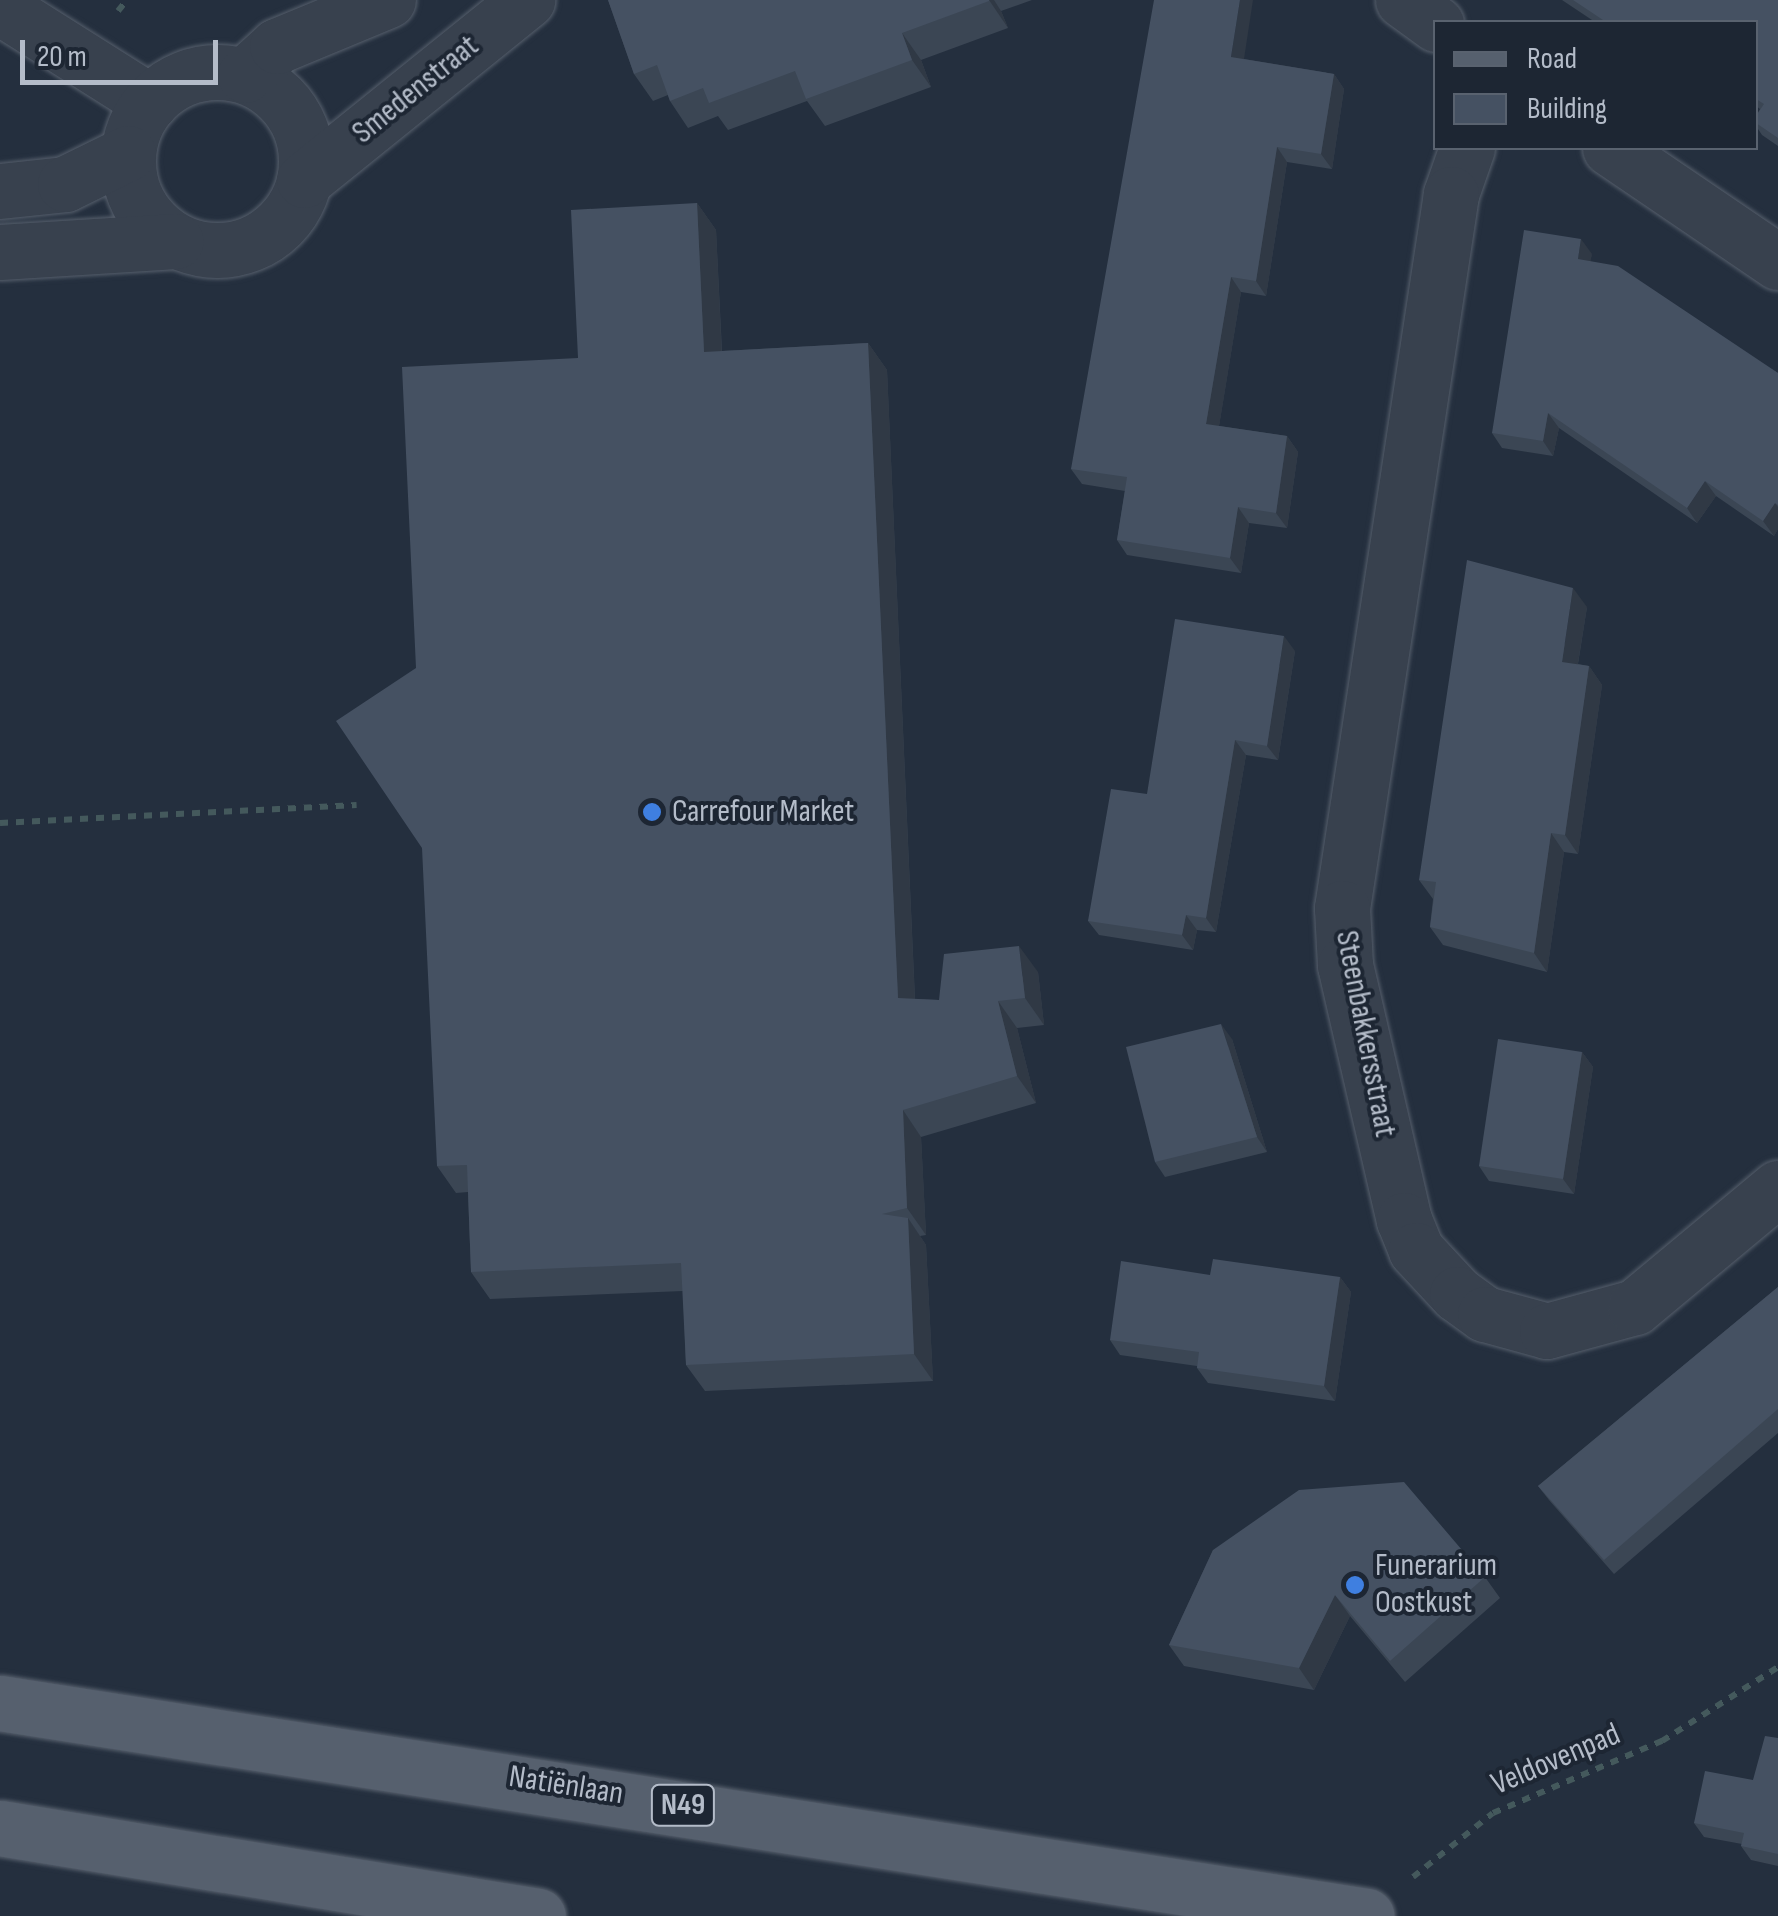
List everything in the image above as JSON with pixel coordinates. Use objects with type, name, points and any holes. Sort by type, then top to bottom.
[{"type":"main road","name":"Natiënlaan","points":[[0,1703],[1366,1916]]},
{"type":"main road","points":[[0,1828],[538,1916]]},
{"type":"street","points":[[245,75],[277,46],[388,0]]},
{"type":"street","name":"Smedenstraat","points":[[304,180],[527,0]]},
{"type":"street","points":[[1403,0],[1433,22]]},
{"type":"street","points":[[0,7],[150,102]]},
{"type":"street","points":[[0,252],[176,241],[215,251],[262,239],[282,224],[304,180],[301,128],[288,105],[245,75],[194,75],[150,102],[128,153],[138,204],[176,241]]},
{"type":"street","name":"Steenbakkersstraat","points":[[1466,150],[1448,214],[1342,908],[1346,965],[1404,1220],[1416,1250],[1457,1294],[1485,1314],[1546,1331],[1635,1307],[1778,1188]]},
{"type":"street","points":[[1613,150],[1778,262]]},
{"type":"street","points":[[0,191],[65,184],[128,153]]},
{"type":"path","points":[[0,823],[357,805]]},
{"type":"path","name":"Veldovenpad","points":[[1366,1916],[1492,1812],[1662,1741],[1778,1667]]},
{"type":"building","points":[[608,0],[989,1],[902,33],[912,60],[806,99],[795,71],[709,103],[703,88],[670,101],[657,65],[634,74]]},
{"type":"building","points":[[1154,0],[1240,0],[1231,57],[1334,74],[1321,154],[1277,147],[1256,281],[1231,277],[1206,424],[1287,436],[1276,513],[1238,507],[1230,558],[1117,540],[1127,477],[1071,469]]},
{"type":"building","points":[[1573,0],[1778,0],[1778,138],[1758,124],[1758,113],[1764,104],[1758,100],[1758,20],[1603,20]]},
{"type":"building","name":"Carrefour Market","points":[[697,203],[704,352],[868,343],[898,998],[939,1000],[944,954],[1019,946],[1025,998],[998,1001],[1017,1076],[903,1110],[907,1208],[882,1214],[908,1218],[914,1354],[686,1365],[681,1263],[471,1272],[467,1165],[437,1166],[422,848],[336,721],[416,668],[402,367],[578,358],[571,210]]},
{"type":"building","points":[[1524,230],[1581,239],[1578,259],[1618,266],[1778,373],[1778,505],[1775,503],[1763,521],[1705,481],[1687,508],[1548,413],[1543,441],[1492,433]]},
{"type":"building","points":[[1467,560],[1573,588],[1562,662],[1589,666],[1565,835],[1551,833],[1534,953],[1430,927],[1436,882],[1419,880]]},
{"type":"building","points":[[1175,619],[1284,636],[1267,746],[1235,740],[1206,918],[1186,915],[1182,935],[1088,921],[1111,789],[1147,794]]},
{"type":"building","points":[[1221,1024],[1257,1137],[1155,1162],[1126,1047]]},
{"type":"building","points":[[1498,1039],[1582,1052],[1563,1179],[1479,1166]]},
{"type":"building","points":[[1213,1259],[1340,1277],[1324,1386],[1197,1368],[1199,1352],[1110,1340],[1121,1261],[1210,1275]]},
{"type":"building","points":[[1778,1287],[1778,1409],[1604,1560],[1538,1486]]},
{"type":"building","name":"Funerarium Oostkust","points":[[1404,1482],[1485,1577],[1390,1661],[1335,1595],[1299,1668],[1169,1645],[1213,1550],[1299,1490]]},
{"type":"building","points":[[1765,1736],[1778,1738],[1778,1854],[1741,1846],[1744,1833],[1694,1823],[1705,1771],[1753,1780]]},
{"type":"place","name":"Carrefour Market","points":[[652,812]]},
{"type":"place","name":"Funerarium Oostkust","points":[[1355,1585]]}]
